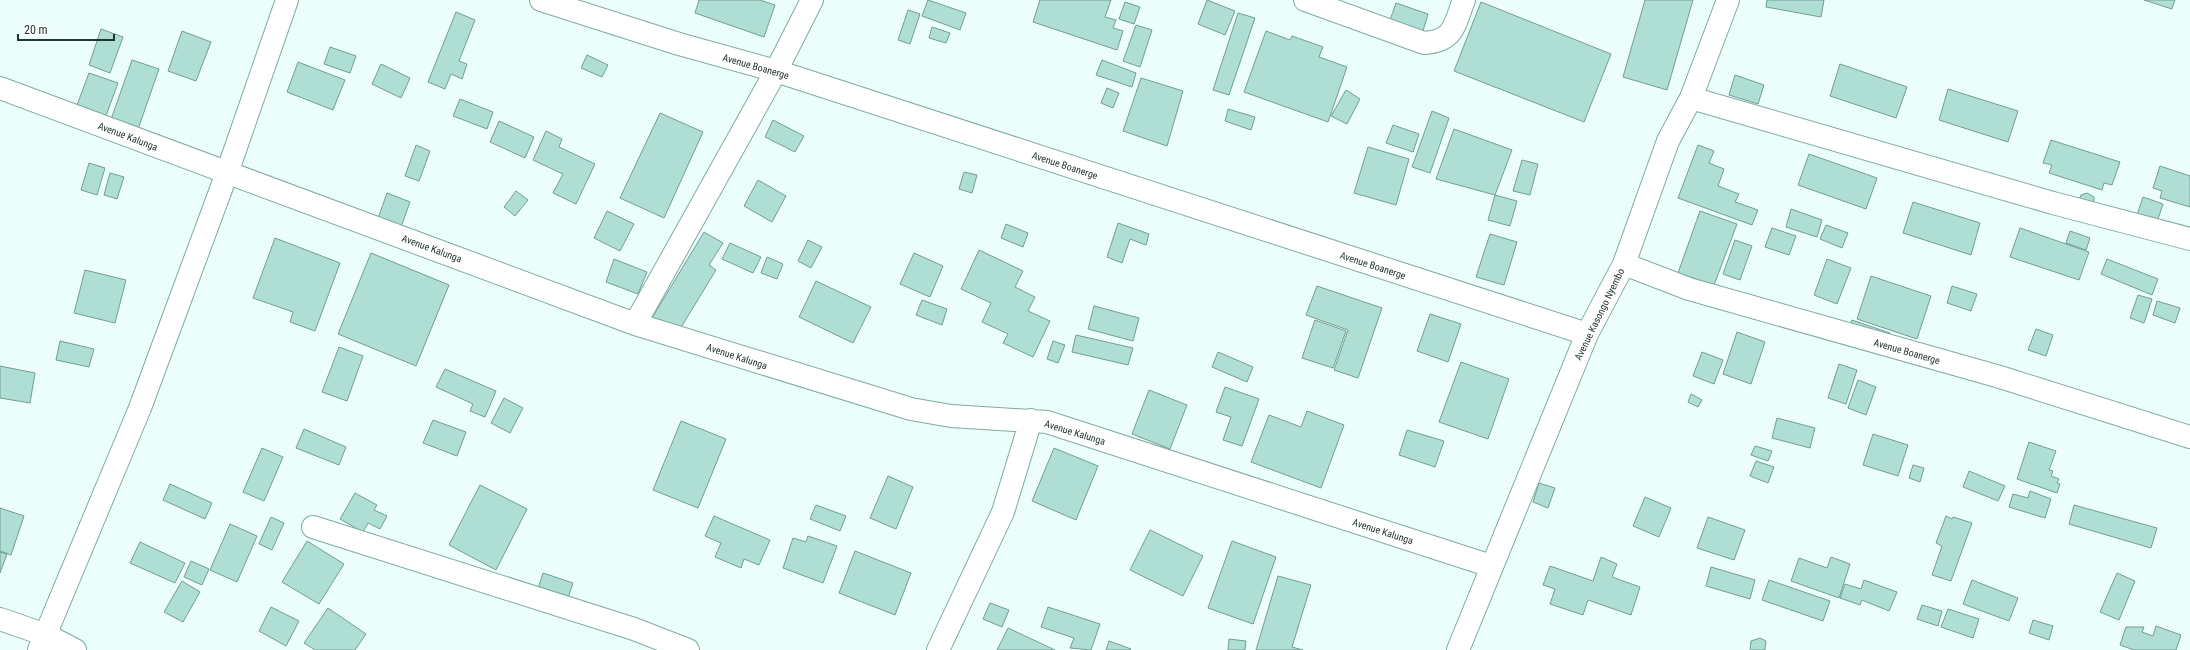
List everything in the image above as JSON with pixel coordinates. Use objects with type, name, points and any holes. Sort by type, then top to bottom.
[{"type":"street","points":[[42,642],[140,408],[227,173],[287,0]]},
{"type":"street","name":"Avenue Boanerge","points":[[541,0],[679,44],[776,71],[1587,334]]},
{"type":"street","points":[[635,324],[776,71],[812,0]]},
{"type":"street","points":[[1306,0],[1424,43],[1440,42],[1452,32],[1464,0]]},
{"type":"street","name":"Avenue Kasongo Nyembo","points":[[1458,650],[1587,334],[1624,264],[1668,141],[1691,98],[1728,0]]},
{"type":"street","name":"Avenue Kalunga","points":[[0,88],[227,173],[500,272],[635,324],[911,409],[951,416],[1047,422],[1491,566]]},
{"type":"street","points":[[1691,98],[2053,203],[2190,239]]},
{"type":"street","name":"Avenue Boanerge","points":[[1624,264],[1689,289],[2000,377],[2190,438]]},
{"type":"street","points":[[938,650],[1003,512],[1031,420]]},
{"type":"street","points":[[313,527],[634,629],[688,650]]},
{"type":"street","points":[[0,619],[42,642],[75,650]]},
{"type":"building","points":[[699,0],[760,0],[775,5],[764,37],[695,13]]},
{"type":"building","points":[[928,0],[966,13],[960,30],[922,16]]},
{"type":"building","points":[[1040,0],[1111,0],[1105,17],[1116,20],[1113,28],[1123,31],[1117,50],[1033,22]]},
{"type":"building","points":[[1207,0],[1235,11],[1225,35],[1198,24]]},
{"type":"building","points":[[1645,0],[1693,0],[1667,90],[1623,77]]},
{"type":"building","points":[[1767,0],[1824,0],[1821,17],[1766,7]]},
{"type":"building","points":[[2144,0],[2175,0],[2172,9]]},
{"type":"building","points":[[1125,2],[1140,7],[1134,24],[1119,19]]},
{"type":"building","points":[[1481,2],[1611,54],[1584,122],[1454,71]]},
{"type":"building","points":[[1396,3],[1428,14],[1423,31],[1390,20]]},
{"type":"building","points":[[908,10],[920,14],[910,44],[898,40]]},
{"type":"building","points":[[456,12],[475,20],[459,61],[467,64],[462,79],[451,74],[445,89],[428,82]]},
{"type":"building","points":[[1238,13],[1255,18],[1229,95],[1213,90]]},
{"type":"building","points":[[1136,25],[1152,30],[1140,67],[1123,61]]},
{"type":"building","points":[[932,27],[950,33],[946,43],[929,38]]},
{"type":"building","points":[[101,29],[123,37],[110,73],[89,65]]},
{"type":"building","points":[[182,31],[211,42],[196,81],[168,71]]},
{"type":"building","points":[[1266,31],[1290,40],[1292,36],[1323,47],[1319,57],[1347,67],[1328,122],[1244,92]]},
{"type":"building","points":[[330,47],[356,56],[350,73],[324,64]]},
{"type":"building","points":[[587,55],[608,65],[602,77],[581,68]]},
{"type":"building","points":[[132,60],[159,69],[136,135],[109,125]]},
{"type":"building","points":[[1102,60],[1136,73],[1132,87],[1096,75]]},
{"type":"building","points":[[298,62],[345,80],[333,110],[287,92]]},
{"type":"building","points":[[381,64],[410,78],[401,98],[372,84]]},
{"type":"building","points":[[1840,64],[1907,87],[1896,118],[1830,96]]},
{"type":"building","points":[[89,73],[118,83],[103,124],[74,113]]},
{"type":"building","points":[[1735,75],[1764,85],[1758,104],[1729,95]]},
{"type":"building","points":[[1141,78],[1183,91],[1167,146],[1123,131]]},
{"type":"building","points":[[1107,88],[1119,93],[1113,108],[1101,103]]},
{"type":"building","points":[[1948,89],[2018,111],[2008,142],[1939,120]]},
{"type":"building","points":[[1346,90],[1360,99],[1347,124],[1331,116]]},
{"type":"building","points":[[460,99],[493,112],[487,129],[453,116]]},
{"type":"building","points":[[1228,109],[1255,117],[1251,130],[1225,121]]},
{"type":"building","points":[[1432,111],[1449,118],[1430,173],[1412,167]]},
{"type":"building","points":[[660,113],[703,132],[664,218],[620,198]]},
{"type":"building","points":[[773,120],[804,136],[795,152],[765,137]]},
{"type":"building","points":[[499,121],[534,137],[525,158],[490,142]]},
{"type":"building","points":[[1393,125],[1419,134],[1413,152],[1386,143]]},
{"type":"building","points":[[1454,129],[1512,150],[1495,195],[1436,179]]},
{"type":"building","points":[[546,131],[562,139],[559,147],[595,164],[576,204],[553,193],[563,174],[533,160]]},
{"type":"building","points":[[2051,140],[2120,162],[2112,185],[2104,183],[2102,190],[2049,173],[2052,165],[2043,163]]},
{"type":"building","points":[[416,145],[430,151],[419,181],[405,176]]},
{"type":"building","points":[[1698,145],[1714,151],[1709,163],[1724,169],[1718,186],[1739,194],[1735,202],[1758,210],[1752,225],[1678,198]]},
{"type":"building","points":[[1368,147],[1409,159],[1396,205],[1354,193]]},
{"type":"building","points":[[1809,154],[1877,178],[1866,209],[1798,185]]},
{"type":"building","points":[[1522,160],[1538,164],[1530,195],[1513,191]]},
{"type":"building","points":[[89,163],[105,168],[97,195],[81,190]]},
{"type":"building","points":[[2160,166],[2190,176],[2190,207],[2160,198],[2162,191],[2153,188]]},
{"type":"building","points":[[964,172],[977,175],[972,193],[959,189]]},
{"type":"building","points":[[110,173],[124,177],[117,199],[104,195]]},
{"type":"building","points":[[758,180],[786,196],[772,222],[744,206]]},
{"type":"building","points":[[516,191],[528,200],[515,216],[504,207]]},
{"type":"building","points":[[387,193],[410,202],[400,230],[377,221]]},
{"type":"building","points":[[2087,193],[2094,197],[2094,203],[2079,200],[2081,195]]},
{"type":"building","points":[[1495,195],[1517,201],[1510,226],[1488,220]]},
{"type":"building","points":[[2143,197],[2163,204],[2157,222],[2137,215]]},
{"type":"building","points":[[1913,202],[1980,223],[1971,255],[1903,233]]},
{"type":"building","points":[[1791,209],[1822,220],[1817,237],[1786,227]]},
{"type":"building","points":[[607,211],[634,224],[620,251],[594,238]]},
{"type":"building","points":[[1700,211],[1737,224],[1714,285],[1678,273]]},
{"type":"building","points":[[1118,223],[1149,234],[1146,245],[1130,239],[1122,263],[1107,257]]},
{"type":"building","points":[[1006,224],[1028,233],[1023,247],[1001,238]]},
{"type":"building","points":[[1826,225],[1848,233],[1842,248],[1820,239]]},
{"type":"building","points":[[1772,228],[1796,236],[1789,255],[1765,247]]},
{"type":"building","points":[[2020,228],[2089,252],[2079,280],[2010,257]]},
{"type":"building","points":[[2070,231],[2090,238],[2086,250],[2066,243]]},
{"type":"building","points":[[704,232],[723,243],[709,265],[716,270],[677,334],[652,318]]},
{"type":"building","points":[[1490,234],[1517,242],[1504,285],[1476,277]]},
{"type":"building","points":[[275,238],[340,263],[315,331],[290,322],[293,312],[253,298]]},
{"type":"building","points":[[808,240],[822,247],[811,268],[798,261]]},
{"type":"building","points":[[1735,240],[1752,246],[1740,280],[1723,274]]},
{"type":"building","points":[[730,243],[761,257],[753,273],[722,259]]},
{"type":"building","points":[[979,250],[1023,271],[1015,287],[1035,297],[1028,311],[1050,321],[1033,357],[1003,343],[1008,334],[982,322],[991,303],[961,289]]},
{"type":"building","points":[[371,253],[449,285],[416,366],[338,334]]},
{"type":"building","points":[[914,253],[943,266],[930,297],[900,284]]},
{"type":"building","points":[[767,257],[783,264],[777,279],[761,273]]},
{"type":"building","points":[[614,259],[647,272],[638,294],[606,282]]},
{"type":"building","points":[[1827,259],[1851,268],[1837,304],[1814,295]]},
{"type":"building","points":[[2107,259],[2158,279],[2152,295],[2101,274]]},
{"type":"building","points":[[85,270],[126,280],[115,323],[74,313]]},
{"type":"building","points":[[1871,276],[1931,296],[1917,339],[1857,319]]},
{"type":"building","points":[[816,281],[871,307],[853,343],[799,317]]},
{"type":"building","points":[[1317,286],[1382,308],[1358,378],[1334,370],[1348,330],[1306,315]]},
{"type":"building","points":[[1952,286],[1977,294],[1971,311],[1947,303]]},
{"type":"building","points":[[2138,295],[2152,299],[2144,323],[2130,318]]},
{"type":"building","points":[[922,300],[947,309],[942,325],[916,315]]},
{"type":"building","points":[[2157,301],[2180,308],[2175,323],[2153,315]]},
{"type":"building","points":[[1094,306],[1139,318],[1133,341],[1088,329]]},
{"type":"building","points":[[1430,314],[1461,324],[1448,362],[1417,351]]},
{"type":"building","points":[[1315,320],[1346,331],[1333,368],[1302,358]]},
{"type":"building","points":[[1852,320],[1890,333],[1887,343],[1849,329]]},
{"type":"building","points":[[2036,329],[2053,335],[2046,356],[2028,350]]},
{"type":"building","points":[[1737,332],[1765,342],[1751,384],[1723,374]]},
{"type":"building","points":[[1076,335],[1133,348],[1128,365],[1072,352]]},
{"type":"building","points":[[60,341],[94,349],[89,367],[56,360]]},
{"type":"building","points":[[1053,341],[1065,345],[1058,363],[1047,359]]},
{"type":"building","points":[[339,347],[363,356],[347,401],[322,392]]},
{"type":"building","points":[[1218,352],[1253,367],[1247,382],[1212,367]]},
{"type":"building","points":[[1702,352],[1723,360],[1714,384],[1693,376]]},
{"type":"building","points":[[1461,362],[1509,379],[1488,439],[1439,422]]},
{"type":"building","points":[[1839,364],[1857,370],[1846,404],[1828,398]]},
{"type":"building","points":[[0,366],[35,373],[30,403],[0,398]]},
{"type":"building","points":[[445,369],[496,391],[485,417],[470,411],[473,404],[436,387]]},
{"type":"building","points":[[1858,380],[1876,387],[1866,415],[1848,408]]},
{"type":"building","points":[[1225,387],[1259,399],[1242,446],[1223,440],[1231,417],[1216,412]]},
{"type":"building","points":[[1149,390],[1187,405],[1170,449],[1132,434]]},
{"type":"building","points":[[1691,394],[1702,400],[1698,407],[1688,402]]},
{"type":"building","points":[[504,398],[523,408],[510,433],[491,423]]},
{"type":"building","points":[[1307,411],[1344,425],[1321,488],[1251,462],[1269,415],[1301,427]]},
{"type":"building","points":[[1777,418],[1815,428],[1810,448],[1772,438]]},
{"type":"building","points":[[433,420],[466,432],[457,456],[423,443]]},
{"type":"building","points":[[681,421],[726,439],[698,508],[653,490]]},
{"type":"building","points":[[304,429],[346,447],[339,465],[296,448]]},
{"type":"building","points":[[1407,430],[1444,441],[1435,467],[1399,455]]},
{"type":"building","points":[[1873,434],[1908,445],[1898,476],[1863,465]]},
{"type":"building","points":[[2029,442],[2056,451],[2049,470],[2053,471],[2051,476],[2059,479],[2057,483],[2060,484],[2057,493],[2017,479]]},
{"type":"building","points":[[1755,446],[1772,451],[1768,461],[1751,455]]},
{"type":"building","points":[[262,448],[283,457],[264,501],[243,492]]},
{"type":"building","points":[[1054,448],[1098,466],[1076,520],[1032,501]]},
{"type":"building","points":[[1756,461],[1774,467],[1768,483],[1750,476]]},
{"type":"building","points":[[1913,465],[1924,468],[1920,482],[1909,478]]},
{"type":"building","points":[[1969,471],[2005,486],[1998,501],[1963,487]]},
{"type":"building","points":[[888,476],[913,487],[896,529],[870,518]]},
{"type":"building","points":[[1539,483],[1555,488],[1548,508],[1533,502]]},
{"type":"building","points":[[170,484],[212,503],[205,519],[163,500]]},
{"type":"building","points":[[480,485],[527,509],[496,570],[449,545]]},
{"type":"building","points":[[2030,491],[2051,499],[2045,518],[2009,507],[2013,494],[2028,498]]},
{"type":"building","points":[[355,493],[377,505],[374,510],[387,516],[380,529],[368,523],[363,532],[340,519]]},
{"type":"building","points":[[1645,497],[1671,508],[1659,537],[1633,526]]},
{"type":"building","points":[[816,505],[846,516],[840,531],[810,519]]},
{"type":"building","points":[[2074,505],[2157,528],[2151,548],[2069,524]]},
{"type":"building","points":[[0,508],[24,516],[11,555],[0,551]]},
{"type":"building","points":[[714,516],[770,540],[759,565],[744,559],[741,568],[715,557],[721,543],[705,536]]},
{"type":"building","points":[[1946,516],[1952,519],[1953,517],[1972,523],[1951,581],[1932,575],[1942,546],[1936,543]]},
{"type":"building","points":[[271,517],[284,523],[272,550],[259,544]]},
{"type":"building","points":[[1708,517],[1745,530],[1734,560],[1697,548]]},
{"type":"building","points":[[230,524],[257,536],[237,582],[210,570]]},
{"type":"building","points":[[1150,530],[1203,556],[1183,596],[1130,570]]},
{"type":"building","points":[[808,536],[837,546],[823,583],[783,568],[793,538],[806,542]]},
{"type":"building","points":[[307,541],[344,564],[319,604],[282,582]]},
{"type":"building","points":[[1232,541],[1276,557],[1253,624],[1208,608]]},
{"type":"building","points":[[140,542],[185,563],[175,583],[130,563]]},
{"type":"building","points":[[855,551],[911,573],[895,615],[839,593]]},
{"type":"building","points":[[0,552],[7,554],[0,573]]},
{"type":"building","points":[[1601,557],[1617,564],[1612,577],[1640,587],[1631,615],[1588,600],[1583,615],[1550,604],[1555,589],[1543,585],[1550,566],[1593,581]]},
{"type":"building","points":[[1831,557],[1850,564],[1839,598],[1791,581],[1799,558],[1827,568]]},
{"type":"building","points":[[191,561],[209,569],[202,585],[184,577]]},
{"type":"building","points":[[1711,567],[1755,580],[1750,599],[1706,586]]},
{"type":"building","points":[[543,573],[573,583],[566,604],[536,595]]},
{"type":"building","points":[[2117,573],[2135,581],[2119,620],[2100,612]]},
{"type":"building","points":[[1278,576],[1311,585],[1292,647],[1303,650],[1256,650]]},
{"type":"building","points":[[1769,580],[1830,601],[1823,621],[1762,600]]},
{"type":"building","points":[[1864,580],[1897,592],[1889,611],[1862,600],[1860,605],[1840,598],[1845,584],[1861,589]]},
{"type":"building","points":[[1972,580],[2018,598],[2009,621],[1963,604]]},
{"type":"building","points":[[182,581],[200,592],[183,622],[164,612]]},
{"type":"building","points":[[990,603],[1009,610],[1002,627],[983,619]]},
{"type":"building","points":[[1922,605],[1942,611],[1938,626],[1917,619]]},
{"type":"building","points":[[271,607],[299,621],[286,646],[259,631]]},
{"type":"building","points":[[1048,607],[1100,624],[1091,650],[1070,648],[1074,638],[1041,627]]},
{"type":"building","points":[[328,608],[366,634],[355,650],[315,650],[304,643]]},
{"type":"building","points":[[1948,609],[1979,619],[1973,638],[1941,627]]},
{"type":"building","points":[[2033,620],[2053,626],[2049,640],[2029,633]]},
{"type":"building","points":[[2156,626],[2181,635],[2176,650],[2134,650],[2120,645],[2126,627],[2144,627],[2142,632],[2153,636]]},
{"type":"building","points":[[1008,628],[1055,650],[997,650]]},
{"type":"building","points":[[1760,638],[1766,641],[1765,650],[1750,650],[1751,641]]},
{"type":"building","points":[[1229,639],[1246,641],[1245,650],[1228,650]]},
{"type":"building","points":[[1109,641],[1131,649],[1106,650]]}]
